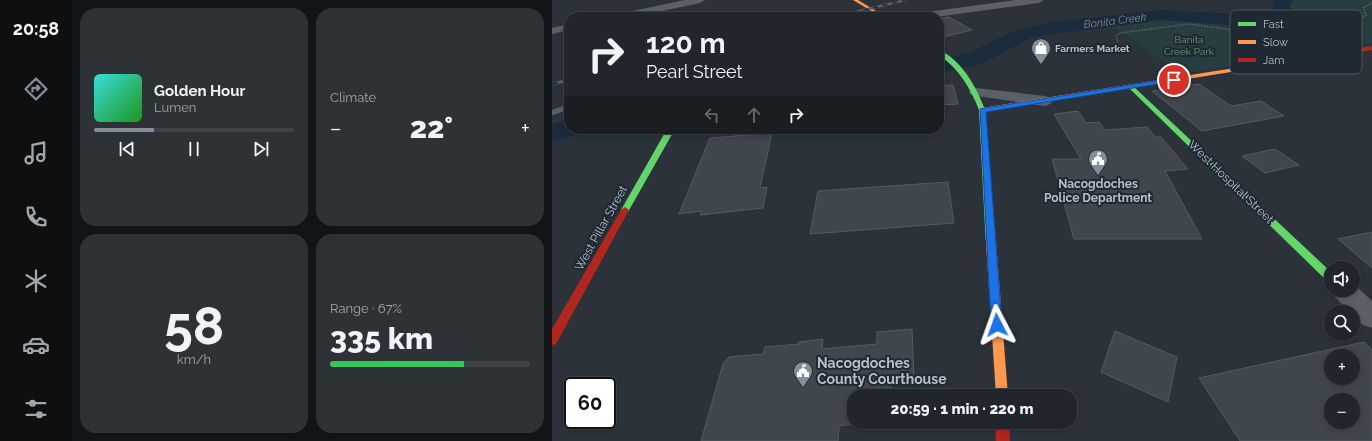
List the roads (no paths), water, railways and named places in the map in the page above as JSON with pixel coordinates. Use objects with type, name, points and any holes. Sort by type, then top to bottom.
[{"type":"street","points":[[642,12],[700,0]]},
{"type":"street","points":[[855,0],[875,12]]},
{"type":"street","points":[[944,12],[1010,5],[1039,0]]},
{"type":"street","points":[[552,31],[564,28]]},
{"type":"street","points":[[1362,50],[1372,48]]},
{"type":"street","points":[[944,56],[957,66],[968,78],[976,92],[982,110],[1002,389]]},
{"type":"street","points":[[982,110],[1230,71]]},
{"type":"street","name":"West Hospital Street","points":[[1131,87],[1324,271]]},
{"type":"street","points":[[976,92],[1045,101]]},
{"type":"street","name":"West Pillar Street","points":[[552,340],[668,134]]},
{"type":"street","points":[[1351,297],[1372,317]]},
{"type":"street","points":[[1002,429],[1003,441]]},
{"type":"lane","points":[[1010,5],[1023,0]]},
{"type":"lane","points":[[552,113],[564,109]]},
{"type":"waterway","name":"Bonita Creek","points":[[1282,10],[1281,4],[1285,0]]},
{"type":"waterway","name":"Bonita Creek","points":[[944,66],[978,57],[1024,34],[1047,29],[1161,15],[1230,19]]},
{"type":"waterway","name":"Bonita Creek","points":[[552,133],[564,129]]},
{"type":"railway","points":[[855,12],[906,0]]},
{"type":"railway","points":[[552,84],[564,81]]},
{"type":"place","name":"Farmers Market","points":[[1041,65]]},
{"type":"place","name":"Nacogdoches Police Department","points":[[1098,176]]},
{"type":"place","name":"Nacogdoches County Courthouse","points":[[803,388]]},
{"type":"park label","name":"Banita Creek Park","points":[[1189,44]]}]
